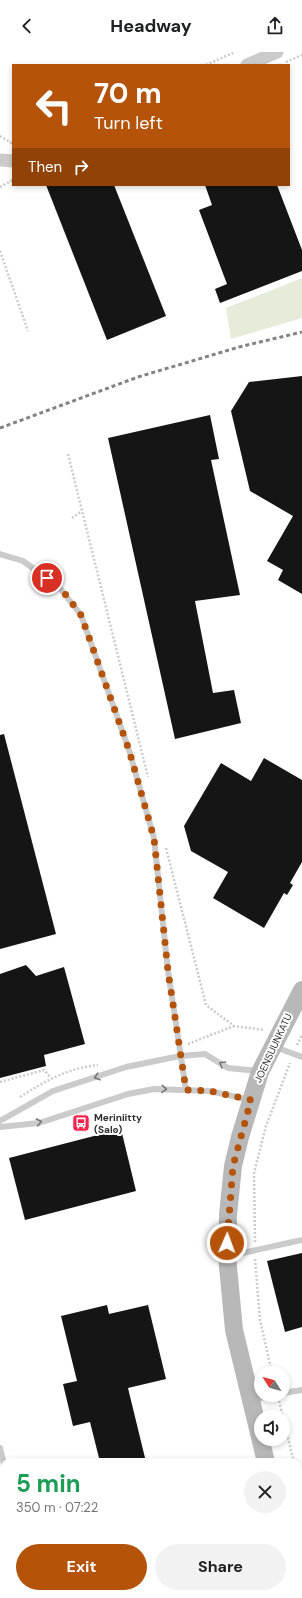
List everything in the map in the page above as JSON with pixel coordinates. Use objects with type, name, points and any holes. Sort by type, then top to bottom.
[{"type":"street","points":[[249,64],[277,52]]},
{"type":"street","points":[[0,160],[12,161]]},
{"type":"street","name":"JOENSUUNKATU","points":[[265,1458],[234,1330],[227,1256],[228,1215],[233,1166],[260,1072],[275,1039],[302,990]]},
{"type":"lane","points":[[0,554],[23,561],[59,586],[81,615],[129,750],[154,838],[168,971],[186,1090]]},
{"type":"lane","points":[[275,1039],[294,1054],[302,1057]]},
{"type":"lane","points":[[0,1121],[53,1091],[126,1067],[180,1056],[205,1054],[228,1068],[260,1072]]},
{"type":"lane","points":[[0,1127],[39,1123],[128,1094],[154,1089],[210,1091],[251,1100]]},
{"type":"lane","points":[[227,1256],[302,1240]]},
{"type":"lane","points":[[290,1392],[302,1390]]},
{"type":"lane","points":[[250,1400],[254,1399]]},
{"type":"lane","points":[[0,1448],[1,1457]]},
{"type":"path","points":[[208,64],[235,52]]},
{"type":"path","points":[[282,64],[302,55]]},
{"type":"path","points":[[0,136],[12,143]]},
{"type":"path","points":[[0,187],[12,181]]},
{"type":"path","points":[[0,251],[28,331]]},
{"type":"path","points":[[68,454],[149,780]]},
{"type":"path","points":[[72,518],[82,511]]},
{"type":"path","points":[[164,841],[206,1005],[234,1026],[275,1039],[302,1035]]},
{"type":"path","points":[[270,1366],[260,1320],[255,1251],[254,1173],[266,1126],[302,1035]]},
{"type":"path","points":[[0,1082],[44,1070],[51,1078]]},
{"type":"path","points":[[290,1446],[293,1458]]},
{"type":"green space","points":[[302,278],[302,318],[231,339],[226,308]]},
{"type":"building","points":[[46,186],[114,186],[166,316],[107,340]]},
{"type":"building","points":[[205,186],[277,186],[302,250],[302,271],[220,303],[215,289],[227,284],[199,210],[212,205]]},
{"type":"building","points":[[302,376],[302,594],[278,580],[283,570],[267,561],[293,516],[250,491],[231,411],[249,382]]},
{"type":"building","points":[[210,415],[219,459],[211,460],[240,595],[195,601],[213,693],[234,690],[241,723],[175,739],[108,438]]},
{"type":"building","points":[[4,734],[56,934],[0,949],[0,735]]},
{"type":"building","points":[[264,758],[302,780],[302,862],[290,883],[293,885],[287,895],[284,893],[264,928],[213,898],[228,872],[191,851],[184,826],[221,763],[251,781]]},
{"type":"building","points":[[26,965],[36,976],[64,967],[85,1044],[44,1055],[46,1066],[0,1078],[0,974]]},
{"type":"building","points":[[121,1129],[136,1191],[25,1220],[9,1158]]},
{"type":"building","points":[[302,1253],[302,1327],[285,1332],[267,1261]]},
{"type":"building","points":[[107,1305],[109,1314],[148,1305],[166,1379],[128,1388],[145,1458],[99,1458],[90,1422],[73,1426],[63,1384],[77,1381],[61,1316]]},
{"type":"railway","points":[[0,428],[138,377],[239,347],[302,332]]},
{"type":"place","name":"Meriniitty (Salo)","points":[[81,1123]]},
{"type":"route","points":[[47,578],[59,586],[81,615],[129,750],[154,838],[168,971],[186,1090],[210,1091],[251,1100],[233,1166],[227,1243]]}]
